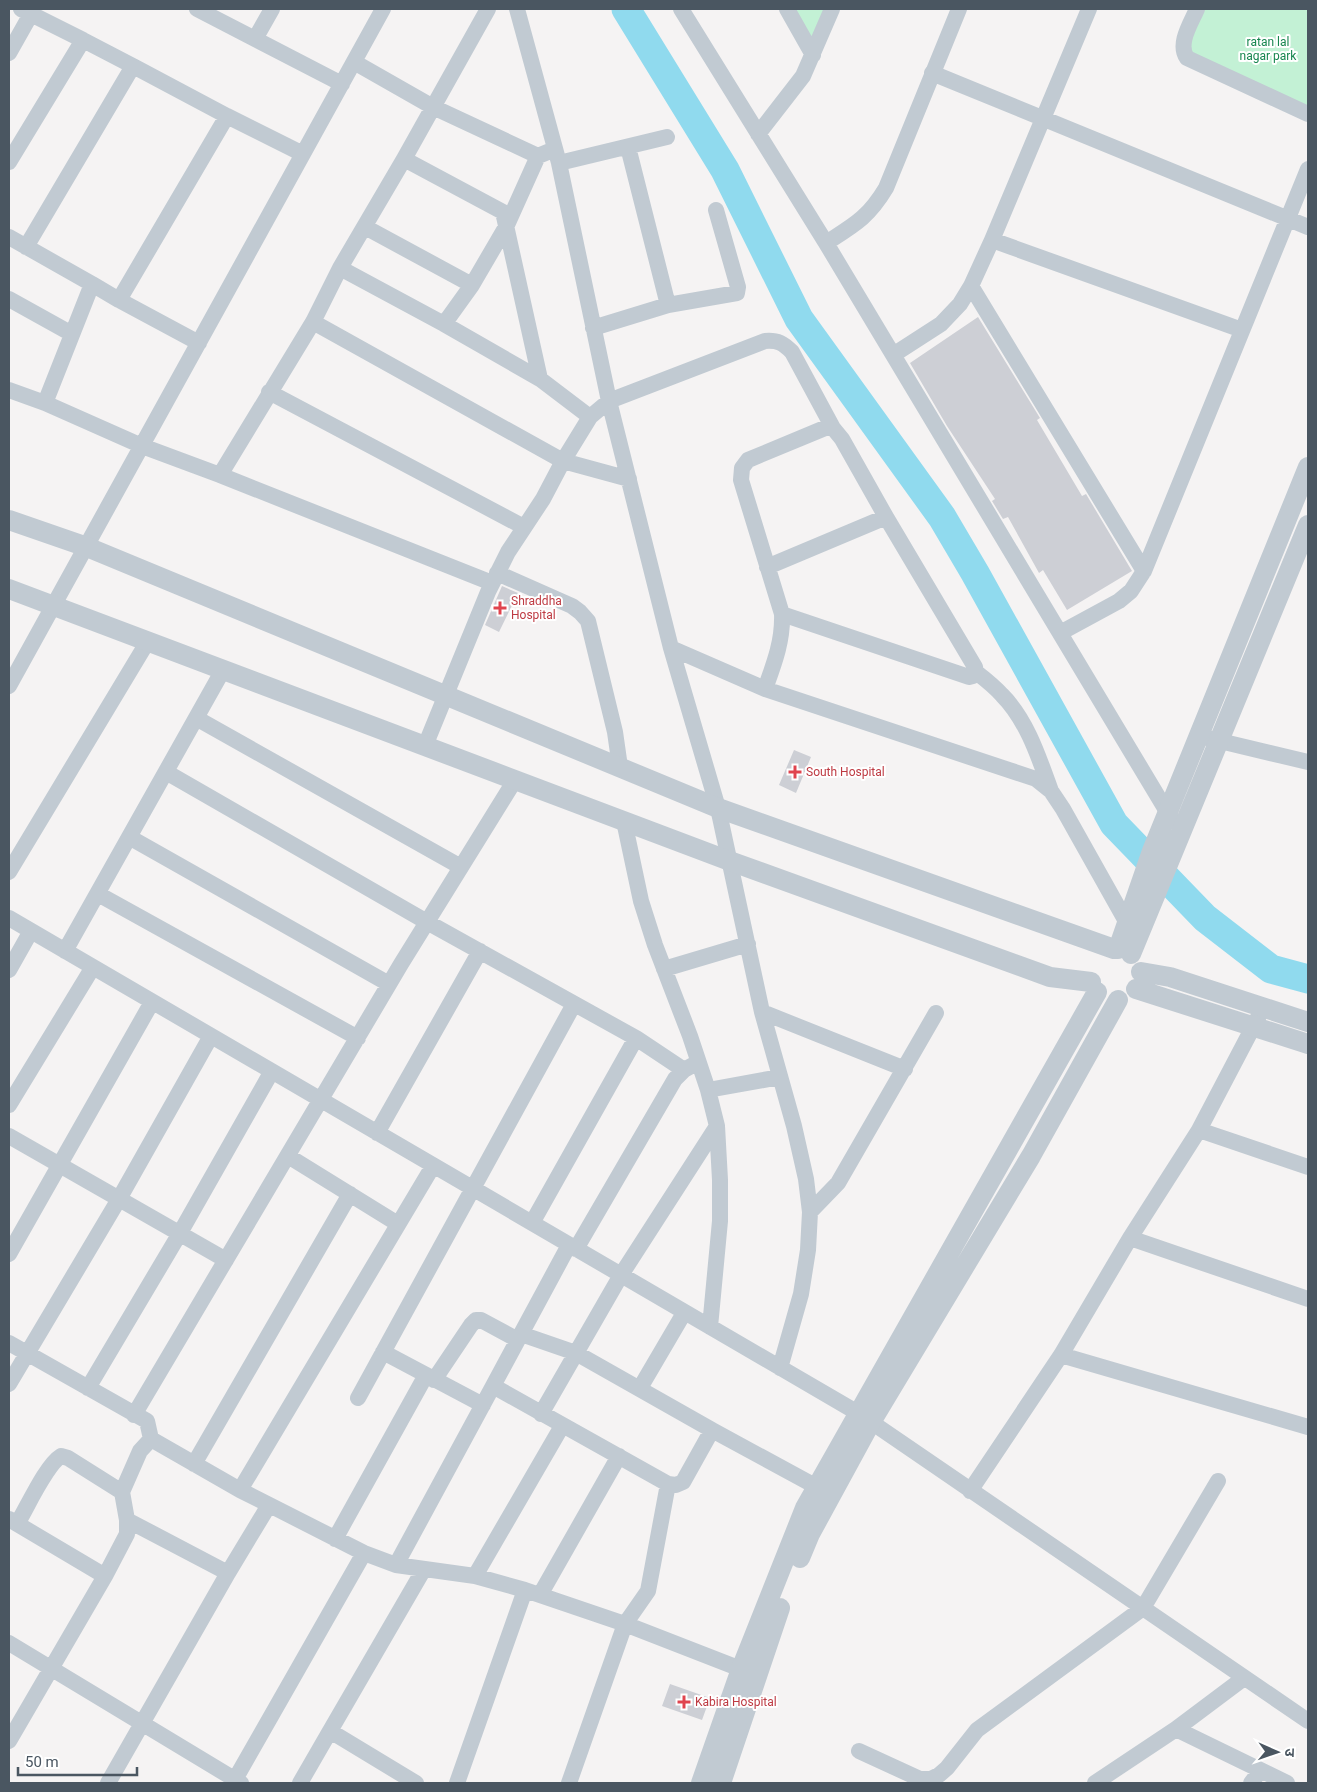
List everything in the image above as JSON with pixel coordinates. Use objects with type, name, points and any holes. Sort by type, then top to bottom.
[{"type":"street","points":[[197,9],[217,13],[255,39],[342,84]]},
{"type":"street","points":[[255,39],[272,9]]},
{"type":"street","points":[[9,686],[383,9]]},
{"type":"street","points":[[220,475],[313,322],[340,268],[488,9]]},
{"type":"street","points":[[517,9],[557,156],[609,401],[671,648],[718,808],[762,1012],[794,1126],[804,1171],[810,1212],[808,1250],[801,1294],[780,1368]]},
{"type":"street","points":[[681,9],[826,243],[1181,835]]},
{"type":"street","points":[[787,9],[813,54]]},
{"type":"street","points":[[758,134],[792,93],[803,76],[832,9]]},
{"type":"street","points":[[826,243],[861,220],[876,205],[886,188],[959,9]]},
{"type":"street","points":[[893,355],[941,324],[960,304],[971,286],[1089,9]]},
{"type":"street","points":[[1197,9],[1183,43],[1183,52],[1187,58],[1308,114]]},
{"type":"street","points":[[9,53],[26,11],[303,154]]},
{"type":"street","points":[[9,162],[83,40]]},
{"type":"street","points":[[354,62],[433,107],[538,156],[557,156],[628,147],[667,137]]},
{"type":"street","points":[[26,247],[133,66]]},
{"type":"street","points":[[932,74],[1308,227]]},
{"type":"street","points":[[119,300],[227,116]]},
{"type":"street","points":[[628,147],[668,305]]},
{"type":"street","points":[[444,324],[472,285],[507,225],[538,156]]},
{"type":"street","points":[[404,159],[503,212],[540,380]]},
{"type":"street","points":[[1060,633],[1119,601],[1131,591],[1144,571],[1308,169]]},
{"type":"street","points":[[593,328],[668,305],[734,294],[738,290],[716,210]]},
{"type":"street","points":[[365,227],[472,285]]},
{"type":"street","points":[[9,237],[199,343]]},
{"type":"street","points":[[992,240],[1242,330]]},
{"type":"street","points":[[340,268],[444,324],[540,380],[590,417]]},
{"type":"street","points":[[45,403],[92,284]]},
{"type":"street","points":[[971,286],[1144,571]]},
{"type":"street","points":[[9,299],[72,334]]},
{"type":"street","points":[[313,322],[564,461],[629,479]]},
{"type":"street","points":[[425,746],[494,578],[508,552],[543,499],[590,417],[609,401],[765,341],[775,340],[784,343],[792,352],[833,428],[842,438],[886,517],[975,667],[976,672],[1004,696],[1013,708],[1037,753],[1051,790],[1135,915]]},
{"type":"street","points":[[9,390],[45,403],[142,446],[572,606],[588,621],[615,732],[620,767]]},
{"type":"street","points":[[269,392],[524,527]]},
{"type":"street","points":[[765,689],[779,650],[782,614],[741,480],[742,468],[748,460],[826,428],[833,428]]},
{"type":"street","points":[[1121,951],[1135,915],[1152,851],[1308,467]]},
{"type":"street","points":[[767,567],[886,517]]},
{"type":"street","points":[[9,520],[87,547],[718,808],[1121,951],[1139,965],[1138,980],[1128,996],[1118,1000],[1107,998],[1094,975]]},
{"type":"street","points":[[1135,915],[1171,859],[1307,533],[1283,528]]},
{"type":"street","points":[[9,588],[730,861],[1050,977],[1094,975]]},
{"type":"street","points":[[782,614],[969,677],[974,676],[976,672]]},
{"type":"street","points":[[9,872],[148,641]]},
{"type":"street","points":[[671,648],[765,689],[1027,775],[1051,790]]},
{"type":"street","points":[[66,951],[223,670]]},
{"type":"street","points":[[196,718],[461,867]]},
{"type":"street","points":[[1199,736],[1308,762]]},
{"type":"street","points":[[166,772],[427,922],[636,1038],[691,1066],[708,1090],[716,1126],[720,1180],[720,1221],[710,1327]]},
{"type":"street","points":[[134,1415],[389,984],[515,780]]},
{"type":"street","points":[[624,821],[641,901],[690,1036],[691,1066]]},
{"type":"street","points":[[129,837],[389,984]]},
{"type":"street","points":[[98,894],[358,1038]]},
{"type":"street","points":[[9,918],[864,1418],[1308,1721]]},
{"type":"street","points":[[9,970],[31,931]]},
{"type":"street","points":[[664,968],[748,944]]},
{"type":"street","points":[[377,1133],[480,951]]},
{"type":"street","points":[[702,1783],[749,1672],[775,1620],[810,1534],[864,1418],[1094,975],[1103,952],[1121,951]]},
{"type":"street","points":[[9,1105],[93,967]]},
{"type":"street","points":[[1138,980],[1170,977],[1308,1022]]},
{"type":"street","points":[[1138,980],[1254,1026],[1308,1044]]},
{"type":"street","points":[[721,1783],[749,1672],[805,1508],[1031,1156],[1118,1000]]},
{"type":"street","points":[[9,1254],[152,1002]]},
{"type":"street","points":[[358,1398],[574,1004]]},
{"type":"street","points":[[970,1491],[1060,1355],[1130,1238],[1199,1130],[1263,1008]]},
{"type":"street","points":[[762,1012],[904,1069]]},
{"type":"street","points":[[810,1212],[838,1183],[936,1013]]},
{"type":"street","points":[[9,1384],[119,1199],[211,1036]]},
{"type":"street","points":[[532,1223],[636,1038]]},
{"type":"street","points":[[396,1565],[519,1337],[675,1079],[691,1066]]},
{"type":"street","points":[[88,1388],[180,1234],[273,1072]]},
{"type":"street","points":[[708,1090],[780,1077]]},
{"type":"street","points":[[541,1414],[621,1275],[716,1126]]},
{"type":"street","points":[[1199,1130],[1308,1167]]},
{"type":"street","points":[[9,1136],[226,1260]]},
{"type":"street","points":[[288,1156],[398,1224]]},
{"type":"street","points":[[240,1490],[433,1166]]},
{"type":"street","points":[[194,1464],[350,1194]]},
{"type":"street","points":[[1130,1238],[1308,1299]]},
{"type":"street","points":[[640,1388],[684,1313]]},
{"type":"street","points":[[335,1539],[430,1377],[476,1320],[481,1320],[519,1337],[576,1353],[817,1487]]},
{"type":"street","points":[[9,1343],[146,1422],[151,1439],[240,1490],[364,1554],[396,1565],[475,1576],[532,1592],[625,1624],[749,1672]]},
{"type":"street","points":[[383,1352],[483,1405]]},
{"type":"street","points":[[1060,1355],[1308,1428]]},
{"type":"street","points":[[493,1386],[668,1484],[676,1485],[683,1482],[712,1430]]},
{"type":"street","points":[[475,1576],[562,1426]]},
{"type":"street","points":[[9,1741],[106,1576],[127,1534],[127,1520],[122,1492],[140,1451],[151,1439]]},
{"type":"street","points":[[106,1576],[13,1522],[55,1459],[60,1456],[68,1458],[122,1492]]},
{"type":"street","points":[[457,1783],[532,1592],[619,1456]]},
{"type":"street","points":[[859,1751],[920,1779],[931,1779],[939,1775],[947,1768],[977,1730],[995,1715],[1143,1608],[1218,1481]]},
{"type":"street","points":[[569,1783],[625,1624],[648,1592],[668,1484]]},
{"type":"street","points":[[108,1783],[269,1505]]},
{"type":"street","points":[[127,1520],[228,1573]]},
{"type":"street","points":[[9,1643],[237,1782],[364,1554]]},
{"type":"street","points":[[300,1783],[424,1569]]},
{"type":"street","points":[[1095,1783],[1176,1729],[1244,1678]]},
{"type":"street","points":[[1176,1729],[1256,1777],[1287,1783]]},
{"type":"street","points":[[330,1731],[416,1783]]},
{"type":"green space","points":[[784,9],[829,9],[811,54]]},
{"type":"green space","name":"ratan lal nagar park","points":[[1203,9],[1308,9],[1308,111],[1185,53]]},
{"type":"building","points":[[978,317],[1040,418],[1037,420],[1082,496],[1086,494],[1132,571],[1067,610],[1043,570],[1039,573],[1008,517],[1003,519],[992,501],[995,499],[947,426],[910,363]]},
{"type":"building","points":[[502,586],[518,593],[499,632],[485,625]]},
{"type":"building","points":[[794,750],[811,757],[796,793],[779,785]]},
{"type":"building","points":[[670,1684],[710,1698],[702,1720],[662,1706]]},
{"type":"waterway","points":[[626,9],[725,170],[799,319],[942,517],[1114,824],[1205,918],[1271,969],[1308,979]]},
{"type":"place","name":"Shraddha Hospital","points":[[500,608]]},
{"type":"place","name":"South Hospital","points":[[795,772]]},
{"type":"place","name":"Kabira Hospital","points":[[684,1702]]}]
